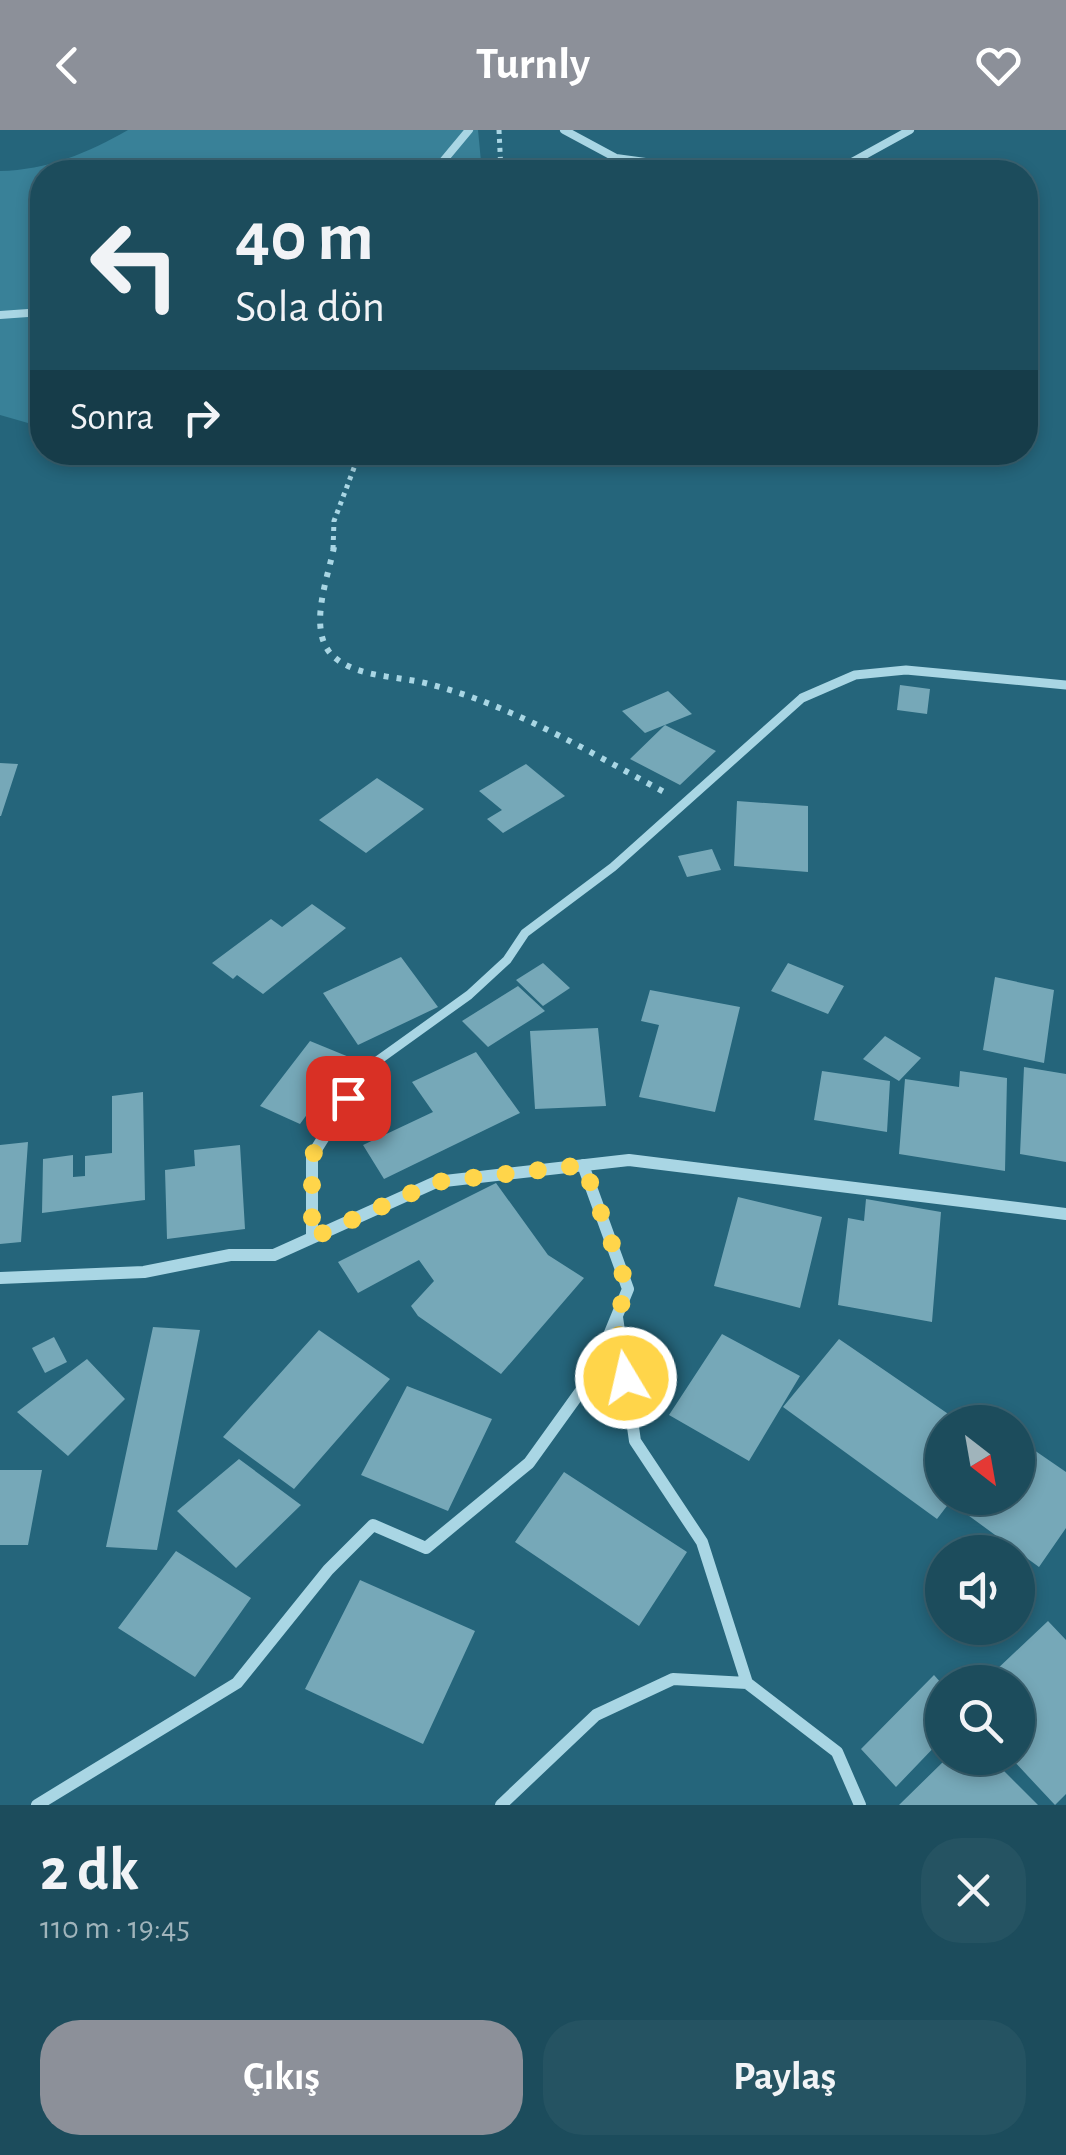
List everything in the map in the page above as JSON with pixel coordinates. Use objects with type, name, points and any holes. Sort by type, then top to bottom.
[{"type":"street","points":[[444,160],[469,130]]},
{"type":"street","points":[[564,130],[616,158],[631,160]]},
{"type":"street","points":[[856,160],[910,130]]},
{"type":"street","points":[[0,315],[30,313]]},
{"type":"street","points":[[312,1238],[312,1156],[366,1069],[469,996],[508,960],[524,933],[613,867],[802,698],[855,675],[906,670],[1066,684]]},
{"type":"street","points":[[0,1278],[144,1272],[230,1255],[274,1255],[436,1182],[629,1160],[1066,1214]]},
{"type":"street","points":[[36,1805],[236,1683],[328,1570],[372,1526],[426,1548],[529,1462],[593,1374],[628,1289],[584,1165]]},
{"type":"street","points":[[616,1316],[636,1441],[702,1542],[747,1683]]},
{"type":"street","points":[[501,1805],[596,1715],[673,1679],[747,1683],[837,1752],[860,1805]]},
{"type":"path","points":[[499,130],[500,160]]},
{"type":"path","points":[[355,465],[334,520],[334,545],[318,630],[333,656],[362,671],[427,683],[502,706],[684,804]]},
{"type":"shaded area","points":[[128,130],[478,130],[481,160],[63,160]]},
{"type":"shaded area","points":[[30,167],[30,424],[0,415],[0,171]]},
{"type":"building","points":[[900,685],[930,689],[927,714],[897,710]]},
{"type":"building","points":[[668,691],[692,714],[645,733],[622,711]]},
{"type":"building","points":[[665,725],[716,751],[680,785],[630,759]]},
{"type":"building","points":[[0,763],[18,764],[1,816],[0,816]]},
{"type":"building","points":[[526,764],[565,796],[503,833],[487,819],[502,810],[479,791]]},
{"type":"building","points":[[377,778],[424,809],[366,853],[319,820]]},
{"type":"building","points":[[737,801],[808,806],[808,872],[734,866]]},
{"type":"building","points":[[712,849],[721,870],[687,877],[678,856]]},
{"type":"building","points":[[312,904],[346,928],[263,994],[212,963],[271,919],[282,927]]},
{"type":"building","points":[[401,957],[438,1007],[358,1045],[323,993]]},
{"type":"building","points":[[543,963],[570,988],[543,1006],[516,980]]},
{"type":"building","points":[[788,963],[844,986],[828,1014],[771,991]]},
{"type":"building","points":[[995,977],[1054,990],[1044,1063],[983,1050]]},
{"type":"building","points":[[518,986],[545,1011],[488,1047],[462,1021]]},
{"type":"building","points":[[650,990],[740,1007],[715,1112],[639,1097],[659,1025],[641,1021]]},
{"type":"building","points":[[598,1028],[606,1106],[535,1109],[530,1031]]},
{"type":"building","points":[[885,1036],[921,1058],[899,1081],[863,1059]]},
{"type":"building","points":[[310,1041],[349,1057],[300,1124],[260,1106]]},
{"type":"building","points":[[476,1052],[520,1113],[384,1179],[363,1145],[433,1112],[412,1082]]},
{"type":"building","points":[[1024,1067],[1066,1074],[1066,1162],[1020,1154]]},
{"type":"building","points":[[822,1071],[890,1081],[887,1132],[814,1120]]},
{"type":"building","points":[[960,1071],[1007,1078],[1005,1171],[899,1154],[905,1079],[959,1087]]},
{"type":"building","points":[[143,1092],[145,1200],[42,1213],[43,1159],[73,1155],[73,1177],[85,1176],[85,1156],[112,1153],[112,1096]]},
{"type":"building","points":[[28,1142],[21,1242],[0,1244],[0,1145]]},
{"type":"building","points":[[240,1145],[245,1229],[167,1239],[165,1170],[195,1166],[194,1150]]},
{"type":"building","points":[[496,1183],[548,1255],[584,1278],[501,1374],[418,1316],[411,1306],[434,1281],[419,1260],[358,1293],[338,1262]]},
{"type":"building","points":[[738,1197],[822,1217],[800,1308],[714,1286]]},
{"type":"building","points":[[866,1199],[941,1212],[932,1322],[838,1305],[848,1218],[864,1221]]},
{"type":"building","points":[[153,1327],[200,1330],[157,1550],[106,1547]]},
{"type":"building","points":[[319,1330],[390,1379],[294,1489],[223,1437]]},
{"type":"building","points":[[722,1334],[800,1376],[749,1461],[669,1415]]},
{"type":"building","points":[[54,1337],[67,1362],[45,1373],[32,1348]]},
{"type":"building","points":[[839,1339],[935,1405],[925,1405],[925,1510],[783,1407]]},
{"type":"building","points":[[87,1359],[125,1399],[68,1456],[17,1412]]},
{"type":"building","points":[[407,1386],[492,1419],[448,1511],[361,1475]]},
{"type":"building","points":[[1035,1451],[1066,1472],[1066,1528],[1039,1567],[1035,1564],[1035,1535],[995,1535],[968,1515],[1035,1515]]},
{"type":"building","points":[[239,1459],[301,1505],[236,1568],[177,1511]]},
{"type":"building","points":[[0,1470],[42,1470],[28,1545],[0,1545]]},
{"type":"building","points":[[564,1472],[687,1552],[639,1626],[515,1542]]},
{"type":"building","points":[[176,1551],[251,1598],[195,1677],[118,1628]]},
{"type":"building","points":[[360,1580],[475,1631],[423,1744],[305,1689]]},
{"type":"building","points":[[1048,1621],[1066,1640],[1066,1794],[1055,1805],[1027,1775],[1035,1775],[1035,1665],[1001,1665],[1023,1645],[1035,1645],[1035,1633]]},
{"type":"building","points":[[925,1684],[925,1757],[896,1787],[861,1749]]},
{"type":"building","points":[[930,1775],[1008,1775],[1038,1805],[899,1805]]},
{"type":"route","points":[[348,1098],[312,1156],[312,1238],[436,1182],[584,1165],[628,1289],[616,1316],[626,1378]]}]
